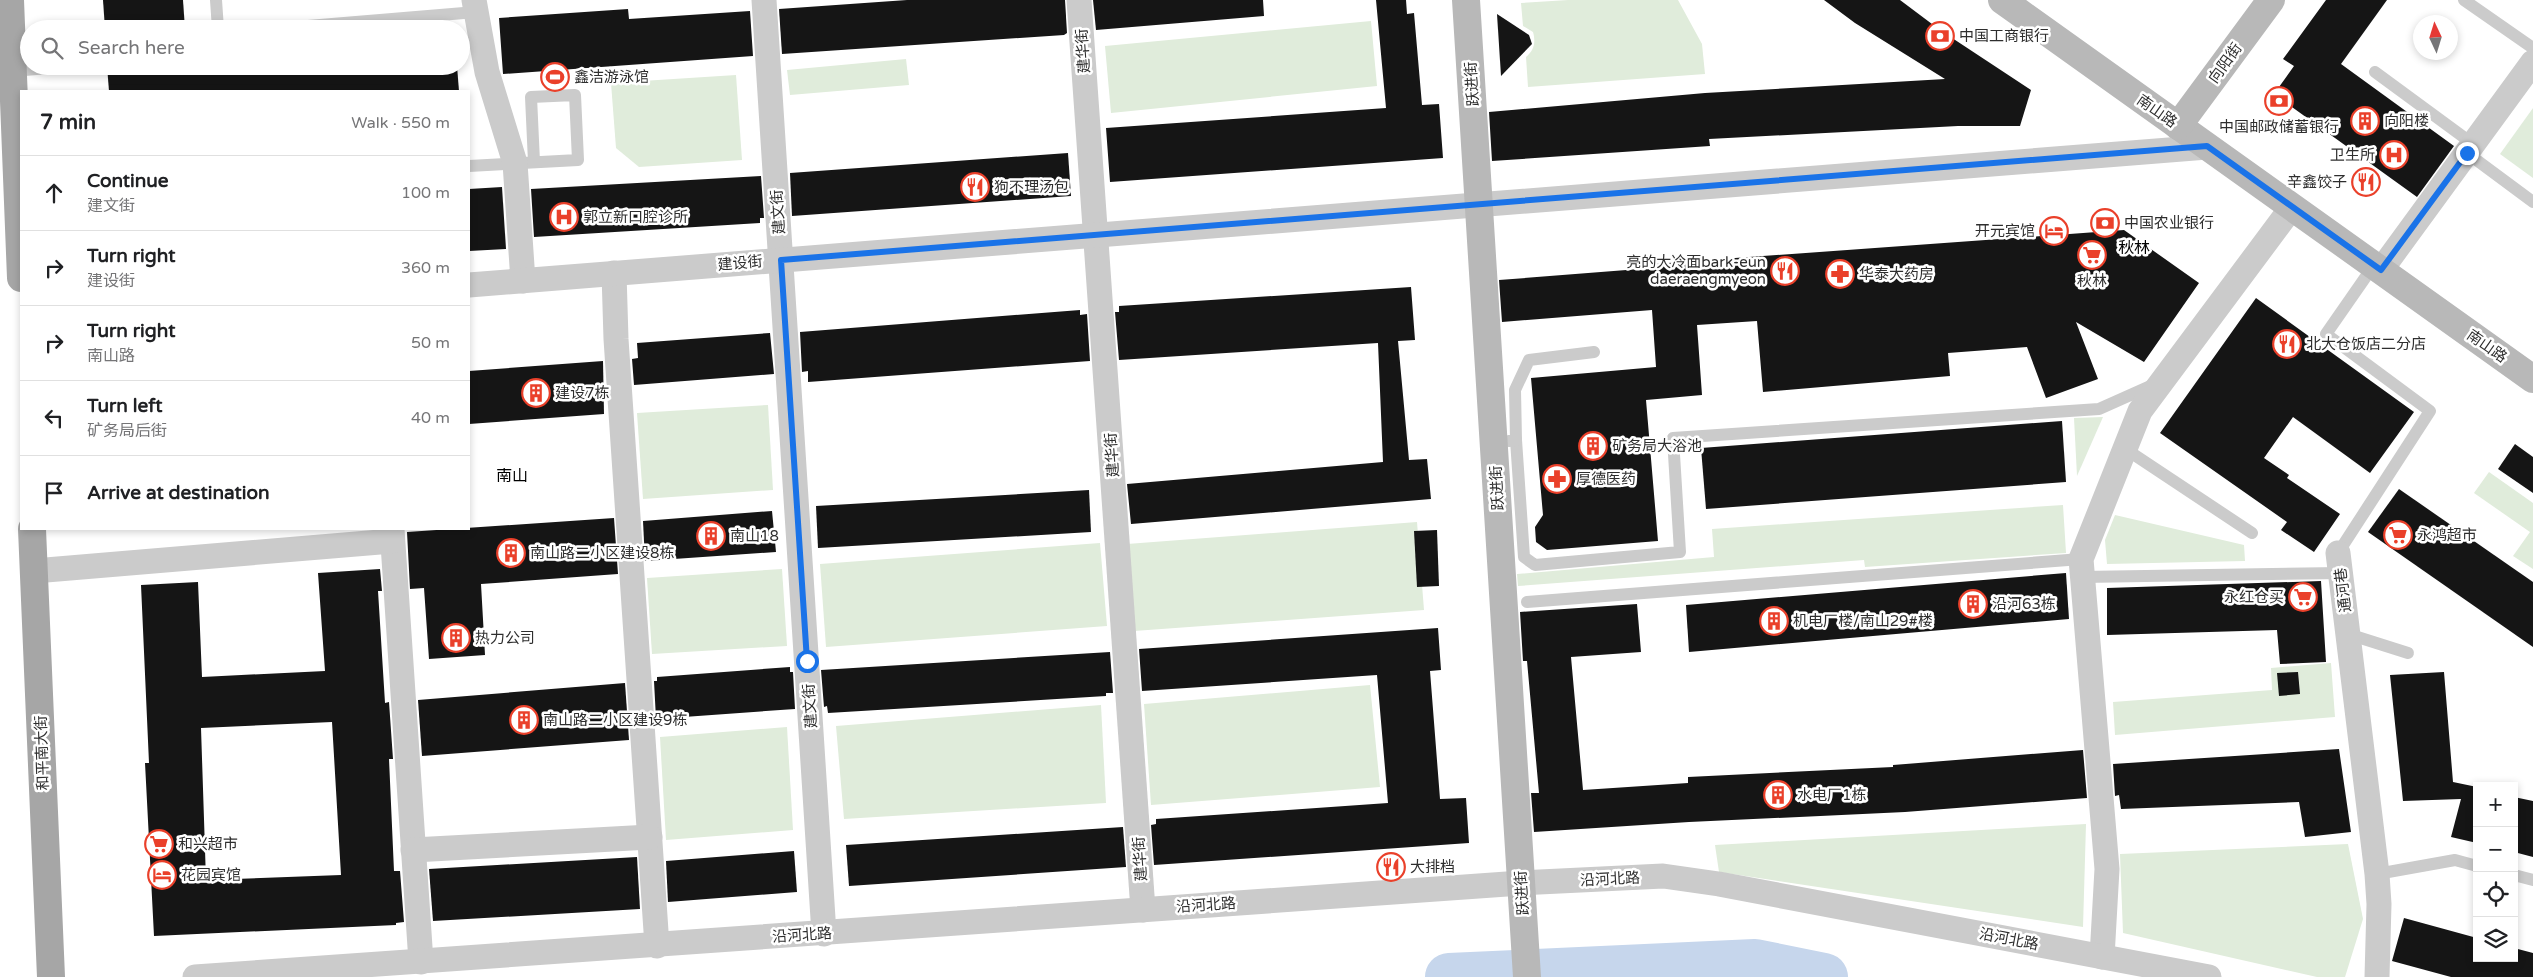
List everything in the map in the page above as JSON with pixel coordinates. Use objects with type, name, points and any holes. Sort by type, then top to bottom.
[{"type":"main road","points":[[10,0],[20,255]]},
{"type":"main road","name":"和平南大街","points":[[32,530],[51,968]]},
{"type":"street","name":"建文街","points":[[764,0],[824,934]]},
{"type":"street","name":"建华街","points":[[1079,0],[1143,910]]},
{"type":"street","name":"跃进街","points":[[1466,0],[1479,204],[1505,441],[1527,977]]},
{"type":"street","name":"向阳街","points":[[2178,126],[2271,0]]},
{"type":"street","name":"南山路","points":[[2013,3],[2178,126],[2533,378]]},
{"type":"street","points":[[475,6],[487,72],[524,162],[523,281]]},
{"type":"street","points":[[2377,268],[2470,149],[2533,62]]},
{"type":"street","points":[[2120,152],[2178,126]]},
{"type":"street","name":"建设街","points":[[470,285],[2207,146]]},
{"type":"street","points":[[2102,957],[2107,869],[2099,750],[2082,568],[2124,448],[2140,411],[2292,207]]},
{"type":"street","points":[[614,274],[657,946]]},
{"type":"street","points":[[34,571],[392,535],[421,962]]},
{"type":"street","name":"通河巷","points":[[2339,563],[2377,874],[2379,904],[2377,977]]},
{"type":"street","points":[[414,850],[650,837]]},
{"type":"street","name":"沿河北路","points":[[195,977],[657,946],[1143,910],[1663,876],[1701,881],[2209,977]]},
{"type":"lane","points":[[216,0],[217,20]]},
{"type":"lane","points":[[2464,0],[2533,48]]},
{"type":"lane","points":[[351,20],[475,6]]},
{"type":"lane","points":[[12,71],[20,70]]},
{"type":"lane","points":[[2376,72],[2533,202]]},
{"type":"lane","points":[[470,166],[578,160],[575,95],[531,97],[524,162]]},
{"type":"lane","name":"通河巷","points":[[2339,563],[2430,411],[2326,334],[2377,268]]},
{"type":"lane","points":[[1594,352],[1529,360],[1515,390],[1505,441],[1524,557],[1535,565],[1680,552],[1673,438],[2099,409],[2164,380]]},
{"type":"lane","points":[[2124,448],[2252,533]]},
{"type":"lane","points":[[1527,602],[2082,568],[2339,563]]},
{"type":"lane","points":[[2348,634],[2408,653]]},
{"type":"lane","points":[[2377,874],[2455,860],[2473,865]]},
{"type":"lane","points":[[2518,876],[2533,880]]},
{"type":"green space","points":[[1568,0],[1678,0],[1702,44],[1705,74],[1528,87],[1526,57],[1533,49],[1534,40],[1533,32],[1523,26],[1521,3]]},
{"type":"green space","points":[[1371,21],[1377,86],[1111,113],[1105,46]]},
{"type":"green space","points":[[906,59],[909,85],[790,95],[787,70]]},
{"type":"green space","points":[[736,75],[742,160],[639,167],[616,148],[611,83]]},
{"type":"green space","points":[[2533,108],[2533,178],[2500,154]]},
{"type":"green space","points":[[768,405],[773,490],[643,499],[637,413]]},
{"type":"green space","points":[[2103,417],[2077,476],[2074,418]]},
{"type":"green space","points":[[2489,472],[2533,503],[2533,569],[2513,556],[2530,532],[2474,493]]},
{"type":"green space","points":[[2063,505],[2066,553],[1865,567],[1864,560],[1518,586],[1517,574],[1714,557],[1712,529]]},
{"type":"green space","points":[[2115,515],[2244,545],[2245,561],[2107,564],[2105,540]]},
{"type":"green space","points":[[1417,522],[1424,610],[1134,631],[1127,544]]},
{"type":"green space","points":[[1100,543],[1107,626],[826,647],[820,564]]},
{"type":"green space","points":[[782,569],[787,646],[652,654],[647,578]]},
{"type":"green space","points":[[2331,663],[2335,717],[2115,735],[2113,702],[2272,690],[2271,668]]},
{"type":"green space","points":[[1370,685],[1380,787],[1151,805],[1144,704]]},
{"type":"green space","points":[[1101,705],[1106,803],[844,819],[836,726]]},
{"type":"green space","points":[[787,727],[793,830],[666,840],[660,737]]},
{"type":"green space","points":[[2086,824],[2083,927],[1719,872],[1715,845]]},
{"type":"green space","points":[[2348,844],[2363,919],[2345,977],[2317,977],[2123,933],[2120,854]]},
{"type":"building","points":[[103,0],[183,0],[184,20],[104,20]]},
{"type":"building","points":[[907,0],[1065,0],[1067,33],[1064,35],[782,54],[779,9]]},
{"type":"building","points":[[1093,0],[1263,0],[1264,16],[1096,30]]},
{"type":"building","points":[[1376,0],[1406,0],[1407,14],[1414,13],[1422,105],[1439,104],[1443,158],[1110,182],[1106,128],[1386,108]]},
{"type":"building","points":[[1824,0],[1900,0],[1940,30],[2031,90],[2020,126],[1958,126],[1709,139],[1710,146],[1492,161],[1489,112],[1705,93],[1945,79],[1855,23]]},
{"type":"building","name":"向阳楼","points":[[2326,0],[2387,0],[2341,64],[2454,146],[2417,197],[2274,94],[2294,66],[2283,59]]},
{"type":"building","points":[[628,9],[629,19],[750,11],[753,56],[503,74],[499,18]]},
{"type":"building","points":[[1497,14],[1529,35],[1532,44],[1501,76]]},
{"type":"building","points":[[108,75],[458,75],[459,90],[109,90]]},
{"type":"building","points":[[1068,153],[1071,196],[792,216],[790,173]]},
{"type":"building","points":[[761,176],[764,218],[760,218],[760,223],[534,237],[531,189]]},
{"type":"building","points":[[502,187],[506,249],[470,251],[470,189]]},
{"type":"building","points":[[2124,230],[2199,283],[2144,362],[2076,322],[2098,379],[2046,398],[2027,347],[1948,353],[1950,376],[1763,392],[1757,321],[1697,325],[1702,395],[1646,400],[1658,541],[1547,550],[1536,542],[1535,527],[1543,515],[1531,378],[1656,367],[1652,310],[1502,322],[1499,280],[1652,268],[1652,264]]},
{"type":"building","points":[[1411,287],[1415,340],[1398,341],[1409,460],[1427,459],[1431,499],[1131,524],[1127,484],[1383,462],[1378,343],[1119,360],[1115,312],[1119,312],[1119,306]]},
{"type":"building","points":[[2256,298],[2414,412],[2370,473],[2293,417],[2264,458],[2289,475],[2287,478],[2340,514],[2314,552],[2281,530],[2287,522],[2160,433]]},
{"type":"building","points":[[1080,310],[1080,315],[1087,314],[1090,361],[808,382],[808,371],[802,372],[800,332]]},
{"type":"building","points":[[770,333],[774,374],[634,385],[632,359],[638,358],[637,343]]},
{"type":"building","name":"建设7栋","points":[[603,361],[604,414],[470,424],[470,371]]},
{"type":"building","points":[[2062,421],[2066,482],[1706,509],[1701,448]]},
{"type":"building","points":[[2515,444],[2533,457],[2533,493],[2498,469]]},
{"type":"building","points":[[2399,489],[2533,582],[2533,647],[2368,532]]},
{"type":"building","points":[[1089,490],[1091,532],[818,548],[816,506]]},
{"type":"building","name":"南山18","points":[[772,511],[776,552],[645,561],[643,521]]},
{"type":"building","name":"南山路二小区建设8栋","points":[[614,518],[618,574],[481,584],[485,655],[429,659],[424,588],[410,589],[407,532],[470,530],[470,528]]},
{"type":"building","points":[[1437,530],[1439,586],[1417,587],[1414,531]]},
{"type":"building","points":[[380,569],[382,591],[378,591],[385,703],[389,702],[393,759],[389,759],[394,871],[400,871],[404,922],[396,923],[396,925],[154,936],[145,763],[149,763],[141,585],[198,582],[202,677],[325,671],[318,573]],"holes":[[[332,722],[341,875],[206,880],[201,728]]]},
{"type":"building","points":[[2066,573],[2069,619],[1689,652],[1686,605]]},
{"type":"building","points":[[2321,581],[2326,662],[2280,664],[2277,630],[2107,635],[2107,588]]},
{"type":"building","points":[[1637,604],[1641,652],[1571,657],[1583,790],[1688,783],[1688,777],[1893,767],[1893,765],[2083,750],[2087,798],[1905,812],[1689,822],[1534,832],[1531,793],[1539,793],[1527,661],[1523,661],[1520,612]]},
{"type":"building","points":[[1438,628],[1441,670],[1430,671],[1440,799],[1466,798],[1469,843],[1154,865],[1151,825],[1156,824],[1156,819],[1388,803],[1377,675],[1142,691],[1139,649]]},
{"type":"building","points":[[1110,652],[1113,693],[1106,693],[1106,696],[828,713],[827,706],[824,707],[821,670]]},
{"type":"building","points":[[790,667],[790,672],[793,672],[795,709],[656,719],[654,681],[657,681],[657,677]]},
{"type":"building","points":[[2298,672],[2300,694],[2279,696],[2277,673]]},
{"type":"building","points":[[2444,672],[2453,782],[2473,786],[2473,842],[2451,837],[2461,799],[2403,801],[2390,675]]},
{"type":"building","name":"南山路二小区建设9栋","points":[[625,683],[629,740],[422,756],[418,700]]},
{"type":"building","points":[[2339,749],[2351,832],[2305,837],[2299,802],[2121,809],[2119,795],[2115,796],[2113,764]]},
{"type":"building","points":[[2518,798],[2533,801],[2533,857],[2518,853]]},
{"type":"building","points":[[1123,827],[1126,867],[849,886],[846,845]]},
{"type":"building","points":[[794,851],[797,892],[668,902],[666,861]]},
{"type":"building","points":[[637,857],[640,909],[433,921],[429,869]]},
{"type":"building","points":[[2404,918],[2473,937],[2473,962],[2518,962],[2518,949],[2533,953],[2533,977],[2451,977],[2392,961]]},
{"type":"waterway","points":[[1449,977],[1755,963],[1824,977]]},
{"type":"place","name":"中国工商银行","points":[[1940,36]]},
{"type":"place","name":"鑫洁游泳馆","points":[[555,77]]},
{"type":"place","name":"中国邮政储蓄银行","points":[[2279,101]]},
{"type":"place","name":"向阳楼","points":[[2365,121]]},
{"type":"place","name":"卫生所","points":[[2394,155]]},
{"type":"place","name":"辛鑫饺子","points":[[2366,182]]},
{"type":"place","name":"狗不理汤包","points":[[975,187]]},
{"type":"place","name":"郭立新口腔诊所","points":[[564,217]]},
{"type":"place","name":"中国农业银行","points":[[2105,223]]},
{"type":"place","name":"开元宾馆","points":[[2054,231]]},
{"type":"place","name":"秋林","points":[[2092,255]]},
{"type":"place","name":"亮的大冷面bark-eun daeraengmyeon","points":[[1785,271]]},
{"type":"place","name":"华泰大药房","points":[[1840,274]]},
{"type":"place","name":"北大仓饭店二分店","points":[[2287,344]]},
{"type":"place","name":"建设7栋","points":[[536,393]]},
{"type":"place","name":"矿务局大浴池","points":[[1593,446]]},
{"type":"place","name":"厚德医药","points":[[1557,479]]},
{"type":"place","name":"永鸿超市","points":[[2398,535]]},
{"type":"place","name":"南山18","points":[[711,536]]},
{"type":"place","name":"南山路二小区建设8栋","points":[[511,553]]},
{"type":"place","name":"永红仓买","points":[[2303,597]]},
{"type":"place","name":"沿河63栋","points":[[1973,604]]},
{"type":"place","name":"机电厂楼/南山29#楼","points":[[1774,621]]},
{"type":"place","name":"热力公司","points":[[456,638]]},
{"type":"place","name":"南山路二小区建设9栋","points":[[524,720]]},
{"type":"place","name":"水电厂1栋","points":[[1778,795]]},
{"type":"place","name":"和兴超市","points":[[159,844]]},
{"type":"place","name":"大排档","points":[[1391,867]]},
{"type":"place","name":"花园宾馆","points":[[162,875]]},
{"type":"district","name":"秋林","points":[[2134,247]]},
{"type":"district","name":"南山","points":[[512,475]]},
{"type":"route","points":[[807,661],[781,260],[2207,146],[2381,270],[2467,153]]}]
